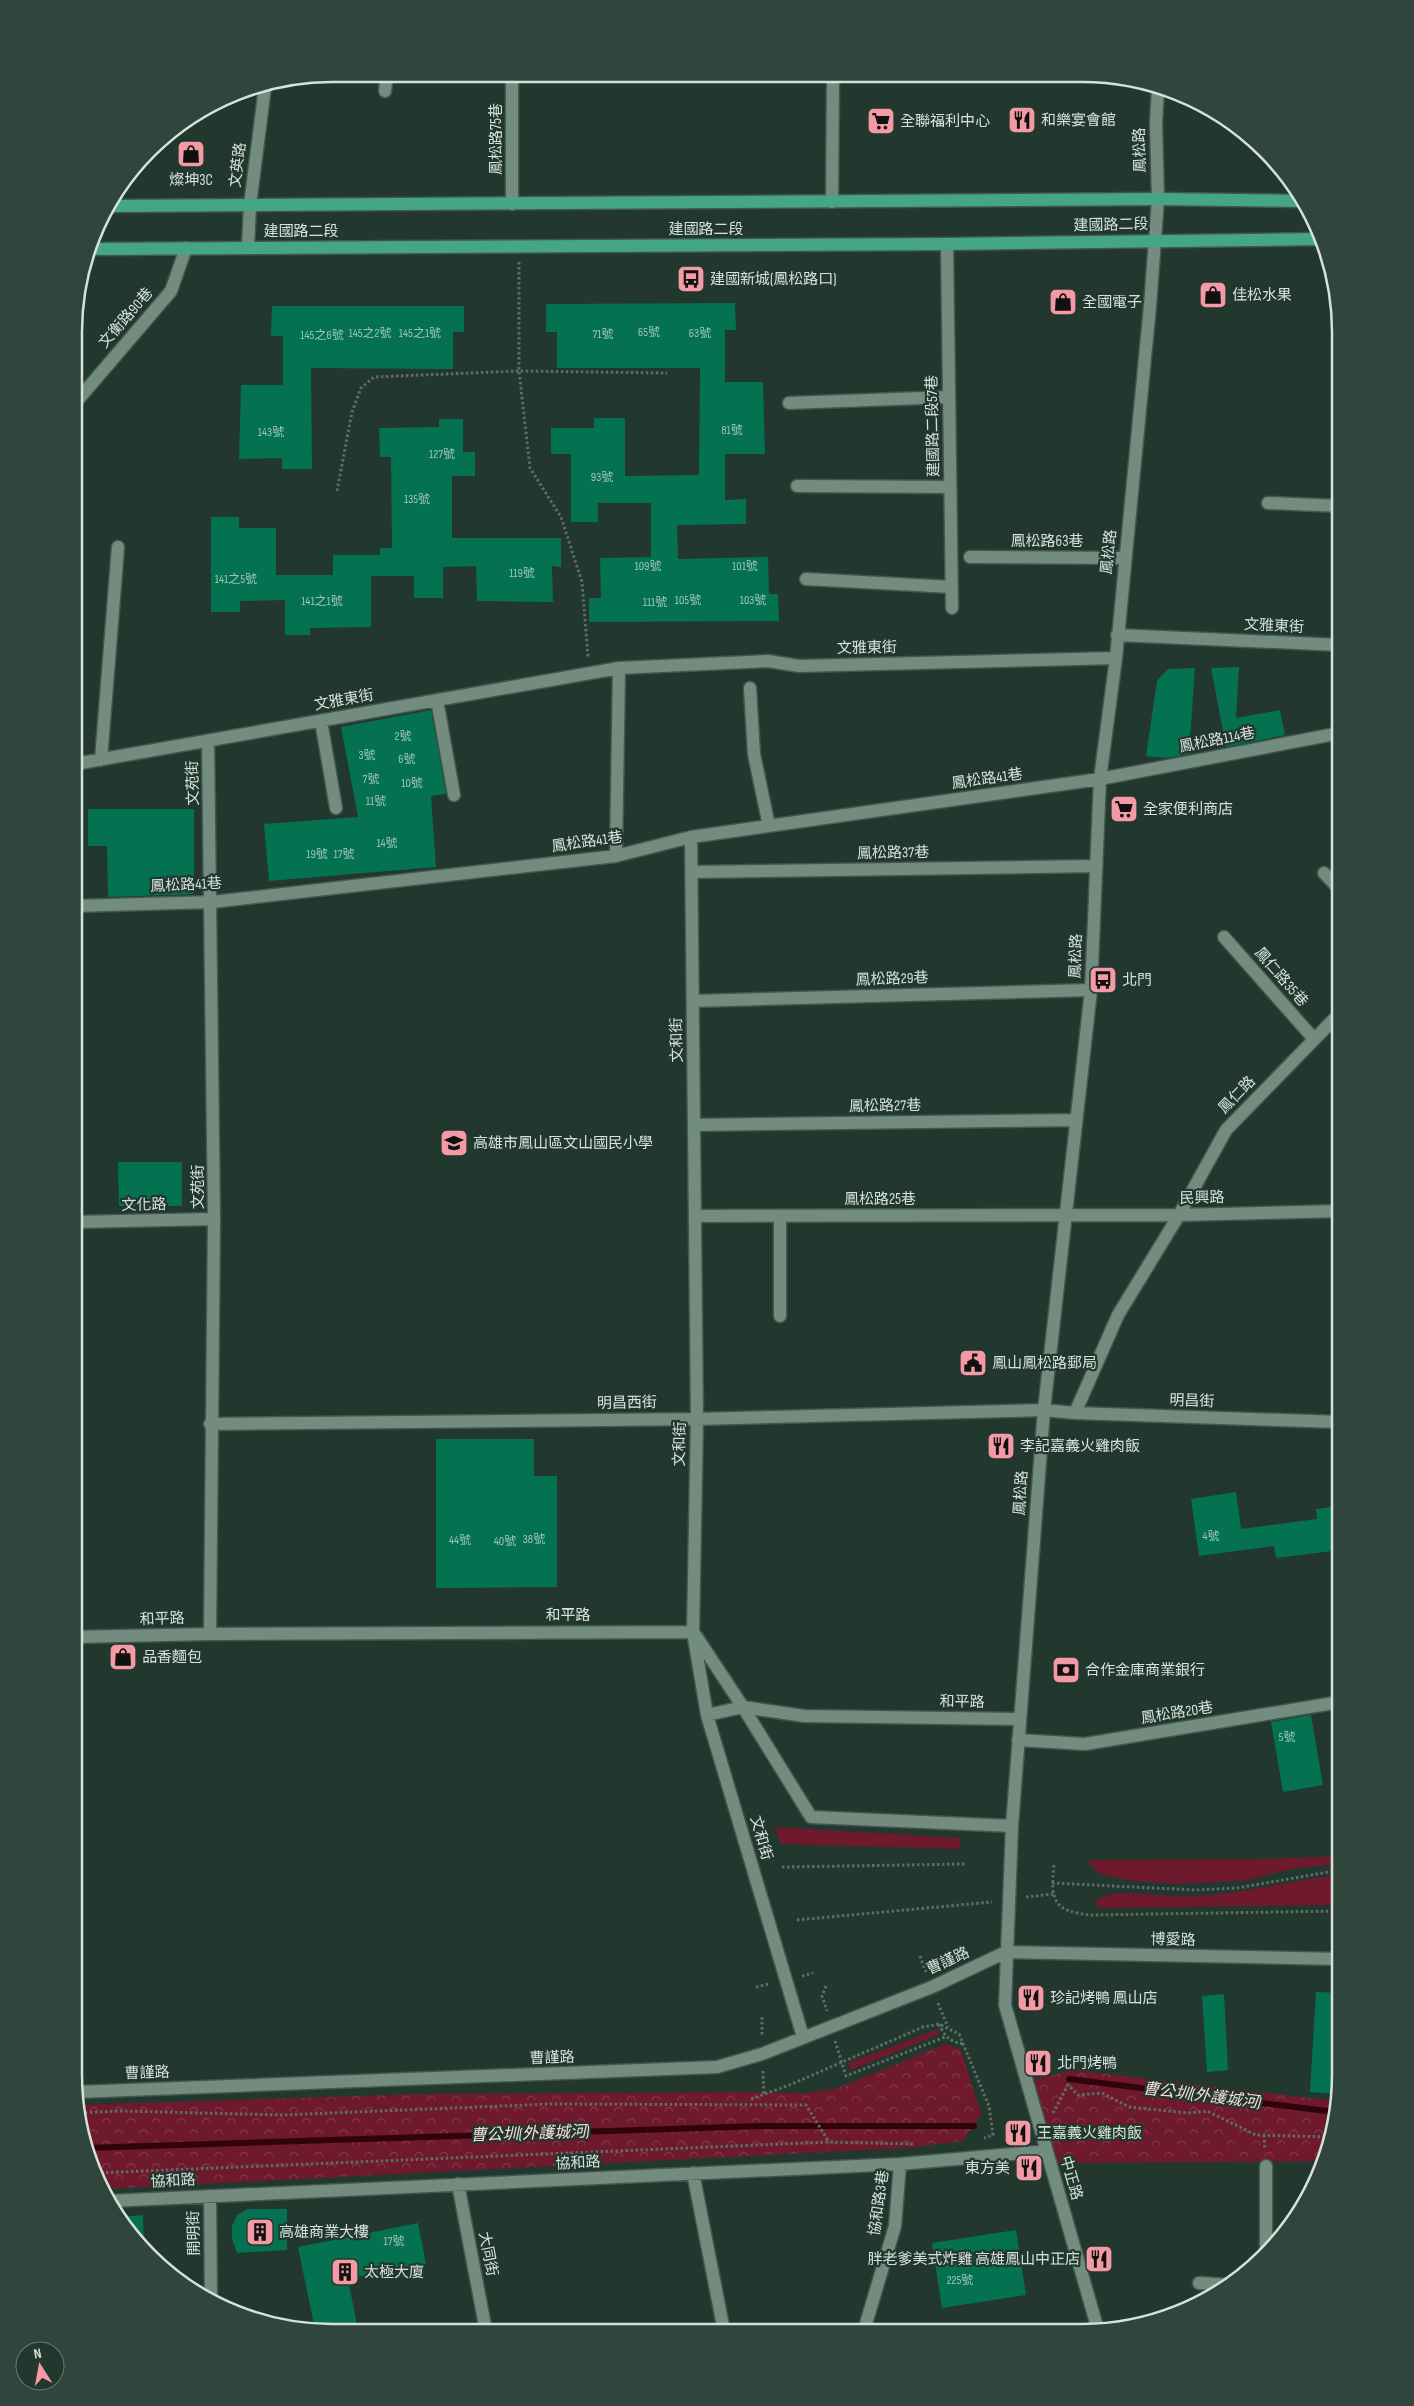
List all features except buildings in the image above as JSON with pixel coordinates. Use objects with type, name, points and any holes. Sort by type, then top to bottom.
[{"type":"main road","name":"建國路二段","points":[[117,206],[1158,199],[1294,201]]},
{"type":"main road","name":"建國路二段","points":[[97,249],[947,244],[1313,239]]},
{"type":"street","points":[[385,91],[386,82]]},
{"type":"street","name":"鳳松路75巷","points":[[512,82],[512,204]]},
{"type":"street","points":[[832,202],[833,82]]},
{"type":"street","name":"文英路","points":[[248,247],[250,205],[264,92]]},
{"type":"street","name":"鳳松路","points":[[1012,1826],[1044,1410],[1091,990],[1100,779],[1116,658],[1150,306],[1158,199],[1156,123],[1158,95]]},
{"type":"street","name":"建國路二段57巷","points":[[947,244],[952,608]]},
{"type":"street","name":"文衡路90巷","points":[[82,395],[170,291],[186,248]]},
{"type":"street","points":[[788,403],[949,397]]},
{"type":"street","points":[[797,486],[950,487]]},
{"type":"street","points":[[1268,503],[1332,506]]},
{"type":"street","points":[[101,760],[118,547]]},
{"type":"street","name":"鳳松路63巷","points":[[970,557],[1125,558]]},
{"type":"street","points":[[806,579],[952,586]]},
{"type":"street","name":"文雅東街","points":[[1117,635],[1332,646]]},
{"type":"street","name":"文雅東街","points":[[82,763],[619,668],[768,661],[799,666],[1116,658]]},
{"type":"street","points":[[616,856],[619,668]]},
{"type":"street","points":[[750,688],[754,754],[769,826]]},
{"type":"street","points":[[437,700],[454,795]]},
{"type":"street","points":[[322,721],[336,808]]},
{"type":"street","name":"鳳松路114巷","points":[[1100,779],[1332,735]]},
{"type":"street","name":"文苑街","points":[[208,741],[212,902],[214,1219],[210,1424],[210,1634]]},
{"type":"street","name":"鳳松路41巷","points":[[82,906],[212,902],[616,856],[692,837],[1100,779]]},
{"type":"street","name":"文和街","points":[[692,837],[697,1419],[693,1632],[706,1715],[803,2037]]},
{"type":"street","name":"鳳松路37巷","points":[[692,872],[1095,866]]},
{"type":"street","points":[[1324,873],[1332,882]]},
{"type":"street","name":"鳳仁路35巷","points":[[1224,937],[1314,1038]]},
{"type":"street","name":"鳳松路29巷","points":[[693,1001],[1091,990]]},
{"type":"street","name":"鳳仁路","points":[[1075,1413],[1118,1315],[1179,1215],[1226,1130],[1332,1021]]},
{"type":"street","name":"鳳松路27巷","points":[[694,1125],[1076,1120]]},
{"type":"street","name":"民興路","points":[[1066,1214],[1179,1215],[1332,1211]]},
{"type":"street","name":"鳳松路25巷","points":[[695,1216],[1066,1214]]},
{"type":"street","points":[[780,1216],[780,1316]]},
{"type":"street","name":"文化路","points":[[82,1222],[214,1219]]},
{"type":"street","name":"明昌街","points":[[1044,1410],[1075,1413],[1332,1422]]},
{"type":"street","name":"明昌西街","points":[[210,1424],[697,1419],[1044,1410]]},
{"type":"street","points":[[693,1632],[811,1817],[1012,1826]]},
{"type":"street","name":"和平路","points":[[82,1637],[210,1634],[693,1632]]},
{"type":"street","name":"鳳松路20巷","points":[[1018,1740],[1085,1744],[1332,1703]]},
{"type":"street","name":"和平路","points":[[706,1715],[743,1708],[804,1716],[1020,1719]]},
{"type":"street","name":"中正路","points":[[1012,1826],[1005,2005],[1096,2323]]},
{"type":"street","name":"曹謹路","points":[[83,2092],[717,2067],[762,2054],[932,1987],[1006,1952]]},
{"type":"street","name":"博愛路","points":[[1006,1952],[1332,1959]]},
{"type":"street","name":"協和路","points":[[117,2201],[900,2164],[1047,2151]]},
{"type":"street","name":"協和路3巷","points":[[866,2324],[895,2226],[900,2164]]},
{"type":"street","points":[[1266,2166],[1266,2242]]},
{"type":"street","points":[[693,2174],[723,2324]]},
{"type":"street","name":"大同街","points":[[458,2184],[485,2324]]},
{"type":"street","name":"開明街","points":[[210,2196],[211,2292]]},
{"type":"street","points":[[1199,2283],[1216,2284]]},
{"type":"path","points":[[519,246],[519,371],[530,468],[561,517],[582,582],[589,672]]},
{"type":"path","points":[[337,491],[352,412],[361,388],[374,377],[519,371],[667,373]]},
{"type":"path","points":[[782,1867],[966,1864]]},
{"type":"path","points":[[1054,1865],[1053,1894],[1057,1902],[1070,1913],[1092,1915],[1332,1911]]},
{"type":"path","points":[[1052,1882],[1195,1890],[1237,1888],[1332,1871]]},
{"type":"path","points":[[797,1920],[963,1905]]},
{"type":"path","points":[[939,2024],[945,2037],[951,2042],[964,2044]]},
{"type":"path","points":[[751,2099],[787,2086],[923,2027],[939,2024],[959,2034],[990,2106],[993,2135],[984,2138]]},
{"type":"path","points":[[841,2062],[846,2076],[945,2037]]},
{"type":"path","points":[[1053,2114],[1068,2085],[1078,2095],[1102,2093],[1129,2107],[1188,2113],[1207,2110],[1256,2135],[1323,2137]]},
{"type":"path","points":[[86,2113],[120,2111],[283,2115],[550,2104],[806,2106],[829,2142]]},
{"type":"path","points":[[103,2173],[829,2142],[916,2144]]},
{"type":"green space","points":[[775,1827],[961,1838],[959,1849],[781,1844]]},
{"type":"green space","points":[[1332,1856],[1332,1865],[1296,1868],[1243,1881],[1173,1884],[1127,1880],[1101,1874],[1092,1868],[1088,1860],[1264,1859]]},
{"type":"green space","points":[[1332,1876],[1332,1905],[1099,1908],[1095,1903],[1100,1898],[1119,1893],[1194,1896],[1236,1892]]},
{"type":"green space","points":[[938,2029],[940,2034],[851,2070],[848,2063]]},
{"type":"green space","points":[[946,2044],[961,2050],[981,2114],[963,2141],[906,2148],[110,2189],[91,2138],[85,2105],[421,2094],[805,2093],[835,2089]]},
{"type":"green space","points":[[1073,2070],[1330,2100],[1327,2122],[1315,2161],[1057,2163],[1029,2081]]},
{"type":"waterway","name":"曹公圳(外護城河)","points":[[1069,2079],[1328,2111]]},
{"type":"waterway","name":"曹公圳(外護城河)","points":[[94,2148],[762,2126],[974,2126]]},
{"type":"place","name":"和樂宴會館","points":[[1022,120]]},
{"type":"place","name":"全聯福利中心","points":[[881,121]]},
{"type":"place","name":"燦坤3C","points":[[191,154]]},
{"type":"place","name":"建國新城(鳳松路口)","points":[[691,279]]},
{"type":"place","name":"佳松水果","points":[[1213,295]]},
{"type":"place","name":"全國電子","points":[[1063,302]]},
{"type":"place","name":"全家便利商店","points":[[1124,809]]},
{"type":"place","name":"北門","points":[[1103,980]]},
{"type":"place","name":"高雄市鳳山區文山國民小學","points":[[454,1143]]},
{"type":"place","name":"鳳山鳳松路郵局","points":[[973,1363]]},
{"type":"place","name":"李記嘉義火雞肉飯","points":[[1001,1446]]},
{"type":"place","name":"品香麵包","points":[[123,1657]]},
{"type":"place","name":"合作金庫商業銀行","points":[[1066,1670]]},
{"type":"place","name":"珍記烤鴨 鳳山店","points":[[1031,1998]]},
{"type":"place","name":"北門烤鴨","points":[[1038,2063]]},
{"type":"place","name":"王嘉義火雞肉飯","points":[[1018,2133]]},
{"type":"place","name":"東方美","points":[[1029,2168]]},
{"type":"place","name":"高雄商業大樓","points":[[260,2232]]},
{"type":"place","name":"胖老爹美式炸雞 高雄鳳山中正店","points":[[1099,2259]]},
{"type":"place","name":"太極大廈","points":[[345,2272]]}]
